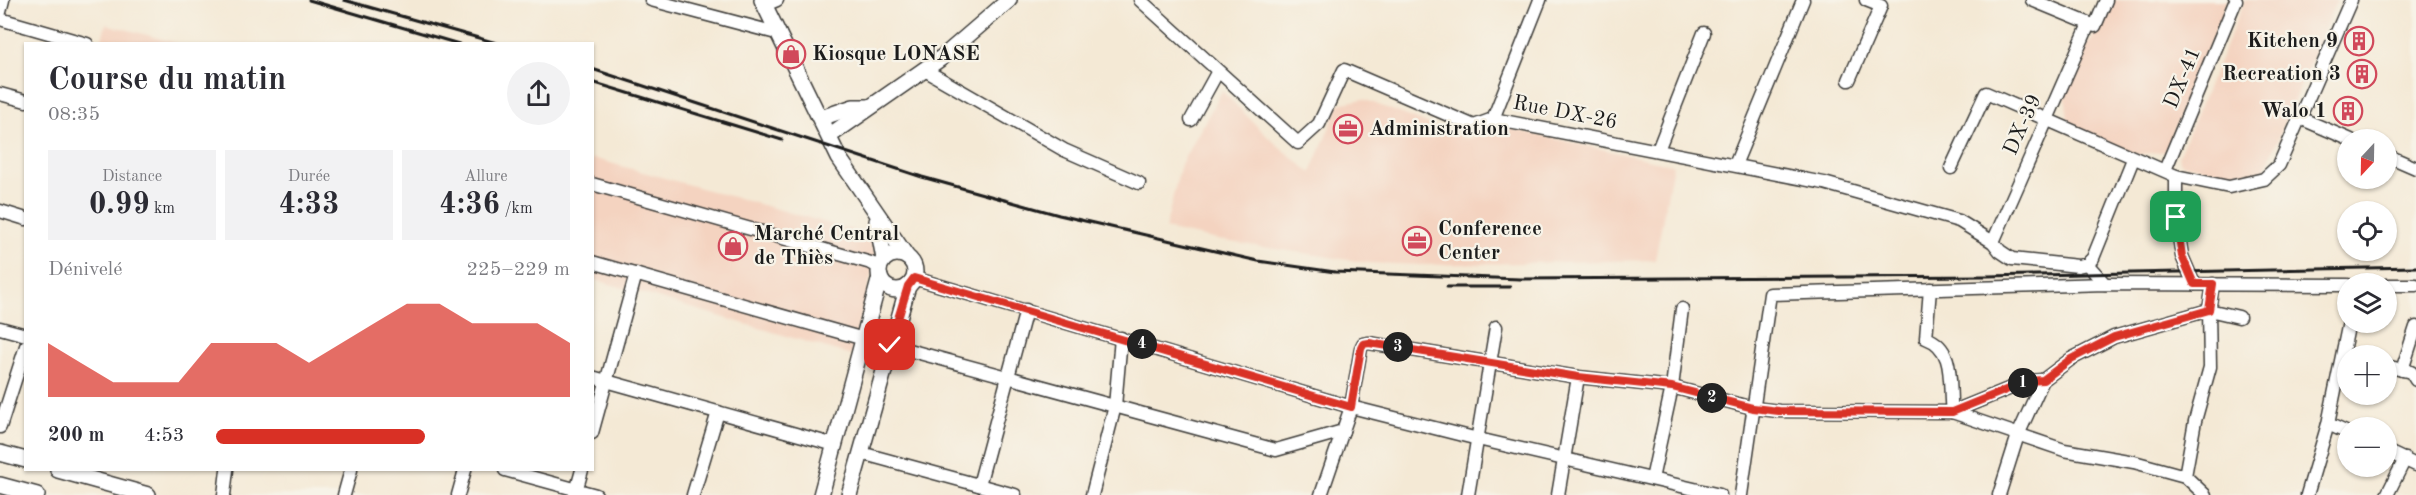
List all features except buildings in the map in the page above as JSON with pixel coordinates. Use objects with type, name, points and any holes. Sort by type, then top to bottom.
[{"type":"main road","points":[[768,2],[780,34],[839,158],[876,215],[914,266],[849,495]]},
{"type":"main road","points":[[829,136],[944,56],[1000,3]]},
{"type":"main road","points":[[821,118],[853,107],[868,107]]},
{"type":"main road","points":[[821,495],[881,268],[876,215]]},
{"type":"main road","points":[[881,268],[892,254],[907,256]]},
{"type":"main road","points":[[881,268],[891,288],[911,282]]},
{"type":"main road","points":[[0,453],[24,459]]},
{"type":"main road","points":[[67,471],[101,475],[148,495]]},
{"type":"main road","points":[[0,484],[37,495]]},
{"type":"street","points":[[0,12],[3,0]]},
{"type":"street","points":[[651,0],[780,34]]},
{"type":"street","points":[[1140,0],[1218,71],[1191,120]]},
{"type":"street","points":[[1493,119],[1540,0]]},
{"type":"street","points":[[1735,165],[1803,0]]},
{"type":"street","points":[[1849,80],[1881,6],[1866,0]]},
{"type":"street","points":[[2032,0],[2092,25]]},
{"type":"street","name":"DX-39","points":[[1993,242],[2046,121],[2106,0]]},
{"type":"street","name":"DX-41","points":[[2170,173],[2236,0]]},
{"type":"street","points":[[1951,168],[1986,93],[2133,159],[2170,173],[2229,187],[2264,179],[2279,165],[2351,0]]},
{"type":"street","points":[[0,19],[80,42]]},
{"type":"street","points":[[1658,150],[1704,33]]},
{"type":"street","points":[[923,69],[1064,150],[1139,183]]},
{"type":"street","name":"Rue DX-26","points":[[1218,71],[1298,143],[1319,124],[1344,70],[1474,126],[1493,119],[1824,183],[1941,215],[1969,226],[1993,242],[2000,251],[2012,259],[2078,266],[2086,264]]},
{"type":"street","points":[[0,94],[24,100]]},
{"type":"street","points":[[2300,118],[2337,134]]},
{"type":"street","points":[[2105,284],[2086,264],[2093,258],[2133,159]]},
{"type":"street","points":[[2397,160],[2416,168]]},
{"type":"street","points":[[2170,173],[2182,256],[2194,284]]},
{"type":"street","points":[[594,185],[871,262],[881,268]]},
{"type":"street","points":[[0,212],[24,218]]},
{"type":"street","points":[[594,263],[864,339]]},
{"type":"street","points":[[594,426],[636,274]]},
{"type":"street","points":[[911,282],[1026,310],[1351,407],[1478,440],[1720,495]]},
{"type":"street","points":[[1741,495],[1770,294],[2105,284],[2337,285]]},
{"type":"street","points":[[2185,476],[2195,421],[2210,367],[2209,310],[2213,284]]},
{"type":"street","points":[[2397,285],[2416,285]]},
{"type":"street","points":[[1930,289],[1926,338],[1939,346],[1948,360],[1952,412]]},
{"type":"street","points":[[1652,478],[1672,387],[1682,309]]},
{"type":"street","points":[[974,488],[1026,310]]},
{"type":"street","points":[[1998,495],[2018,435],[2043,380],[2071,359],[2114,337],[2209,310],[2239,317]]},
{"type":"street","points":[[1468,495],[1496,327]]},
{"type":"street","points":[[2402,370],[2416,327]]},
{"type":"street","points":[[0,328],[24,334]]},
{"type":"street","points":[[1092,495],[1115,406],[1121,338]]},
{"type":"street","points":[[1321,495],[1351,407],[1363,344],[1578,377],[1672,387],[1753,408],[1779,411],[1952,412],[2064,450],[2134,462],[2185,476],[2205,495]]},
{"type":"street","points":[[890,345],[1276,450],[1342,431]]},
{"type":"street","points":[[0,427],[24,352]]},
{"type":"street","points":[[2397,369],[2411,372],[2416,380]]},
{"type":"street","points":[[594,377],[835,445]]},
{"type":"street","points":[[1558,495],[1578,377]]},
{"type":"street","points":[[1952,412],[2028,381],[2043,380]]},
{"type":"street","points":[[2307,495],[2337,390]]},
{"type":"street","points":[[693,495],[718,412]]},
{"type":"street","points":[[2328,424],[2337,428]]},
{"type":"street","points":[[861,453],[974,488],[1015,495]]},
{"type":"street","points":[[2386,495],[2411,462],[2397,456]]},
{"type":"street","points":[[344,495],[351,471]]},
{"type":"street","points":[[458,495],[465,471]]},
{"type":"street","points":[[508,471],[576,492],[596,495]]},
{"type":"street","points":[[576,492],[582,471]]},
{"type":"street","points":[[212,495],[225,476]]},
{"type":"street","points":[[224,495],[225,476]]},
{"type":"shaded area","points":[[2110,0],[2228,0],[2165,151],[2135,155],[2087,134],[2068,120],[2064,85],[2081,47],[2092,41]]},
{"type":"shaded area","points":[[2245,0],[2337,0],[2264,171],[2239,177],[2181,163],[2178,157]]},
{"type":"shaded area","points":[[106,24],[173,42],[101,42]]},
{"type":"shaded area","points":[[1222,91],[1268,137],[1311,173],[1339,104],[1363,99],[1467,139],[1503,127],[1673,165],[1655,260],[1421,265],[1368,263],[1218,240],[1165,229],[1181,164]]},
{"type":"shaded area","name":"Marché Central de Thiès","points":[[594,159],[871,235],[876,258],[851,355],[594,279]]},
{"type":"railway","points":[[309,0],[452,42]]},
{"type":"railway","points":[[344,0],[493,42]]},
{"type":"railway","points":[[594,70],[922,177],[1059,215],[1258,261],[1335,272],[1520,279],[1987,276],[2416,267]]},
{"type":"railway","points":[[594,83],[782,140]]},
{"type":"railway","points":[[1447,287],[1510,287]]},
{"type":"place","name":"Kitchen 9","points":[[2359,41]]},
{"type":"place","name":"Kiosque LONASE","points":[[791,54]]},
{"type":"place","name":"Recreation 3","points":[[2362,74]]},
{"type":"place","name":"Walo 1","points":[[2348,111]]},
{"type":"place","name":"Administration","points":[[1348,129]]},
{"type":"place","name":"Conference Center","points":[[1417,241]]},
{"type":"place","name":"Marché Central de Thiès","points":[[733,246]]},
{"type":"route","points":[[890,345],[900,308],[908,286],[914,278],[1351,407],[1361,348],[1363,344],[1369,343],[1578,377],[1672,387],[1753,408],[1779,411],[1952,412],[2028,381],[2043,380],[2071,359],[2114,337],[2209,310],[2213,284],[2194,284],[2182,256],[2176,217]]}]
